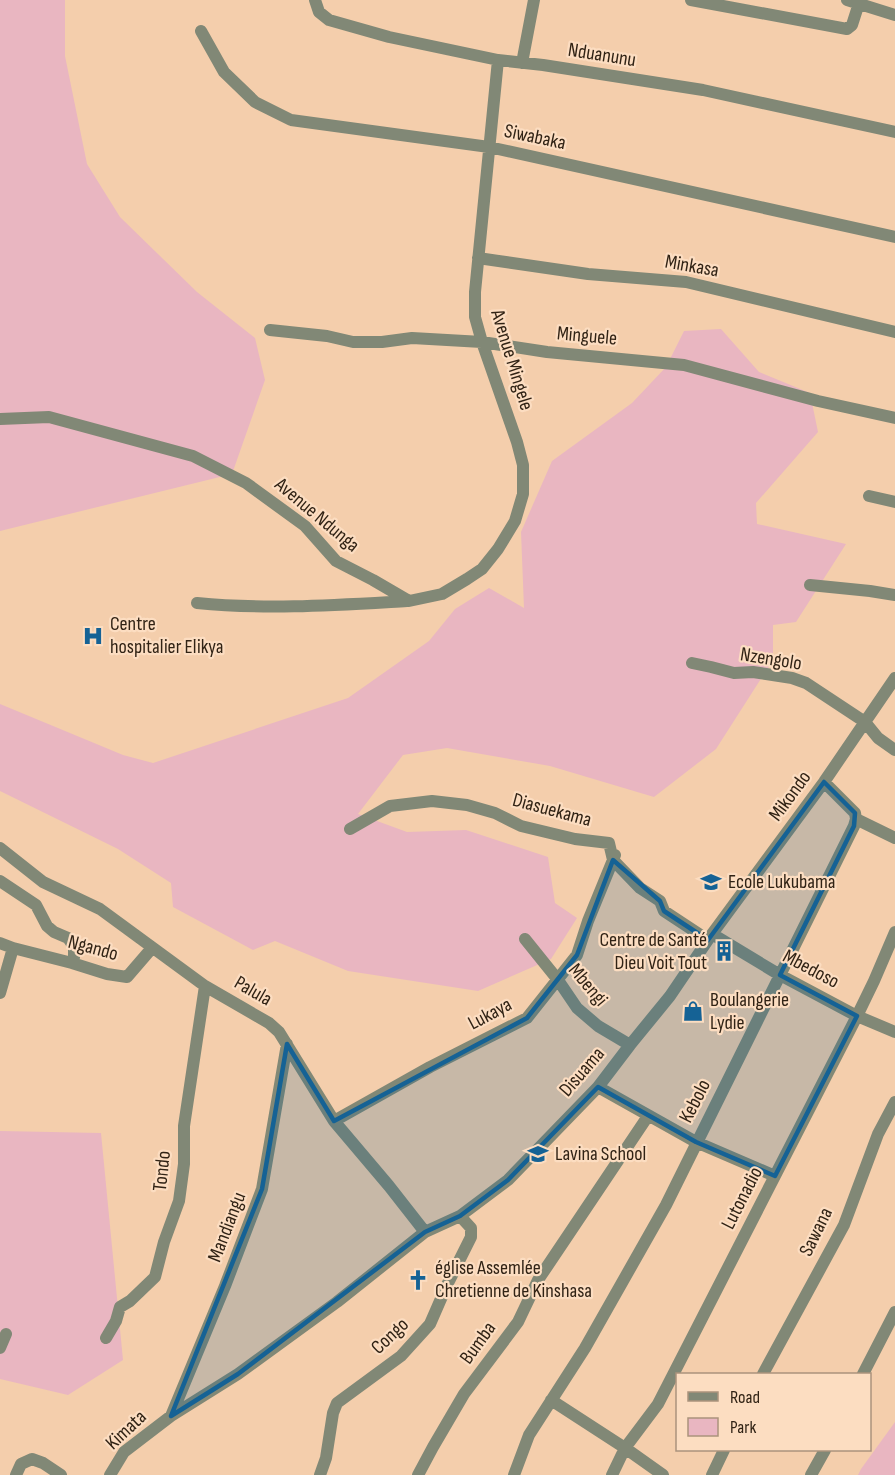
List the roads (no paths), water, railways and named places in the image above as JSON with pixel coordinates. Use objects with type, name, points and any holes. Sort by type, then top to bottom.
[{"type":"street","name":"Nduanunu","points":[[315,0],[319,12],[329,20],[389,37],[498,60],[703,90],[895,132]]},
{"type":"street","points":[[522,63],[534,0]]},
{"type":"street","points":[[691,0],[847,28],[852,25],[856,1],[895,15]]},
{"type":"street","name":"Siwabaka","points":[[201,31],[224,72],[255,102],[291,120],[489,147],[895,237]]},
{"type":"street","name":"Avenue Mingele","points":[[409,601],[442,594],[482,568],[498,549],[515,521],[523,494],[523,465],[517,442],[475,317],[478,258],[498,60]]},
{"type":"street","name":"Minkasa","points":[[478,258],[588,274],[686,282],[895,332]]},
{"type":"street","name":"Minguele","points":[[270,330],[327,336],[353,342],[382,342],[412,338],[482,342],[547,352],[684,365],[818,401],[895,418]]},
{"type":"street","name":"Avenue Ndunga","points":[[0,419],[49,417],[193,456],[246,483],[305,526],[336,561],[409,601]]},
{"type":"street","points":[[868,496],[895,502]]},
{"type":"street","points":[[810,585],[895,595]]},
{"type":"street","points":[[197,603],[234,607],[286,607],[409,601]]},
{"type":"street","name":"Nzengolo","points":[[692,663],[734,674],[753,672],[792,678],[806,683],[865,722],[878,738],[895,750]]},
{"type":"street","name":"Mikondo","points":[[710,937],[824,782],[895,678]]},
{"type":"street","points":[[824,782],[855,813],[856,819],[895,838]]},
{"type":"street","name":"Diasuekama","points":[[350,829],[390,806],[432,801],[467,805],[495,813],[521,826],[575,839],[609,843],[615,855],[640,888],[660,901],[664,911],[710,937]]},
{"type":"street","name":"Kebolo","points":[[514,1475],[529,1435],[585,1348],[666,1205],[856,819]]},
{"type":"street","name":"Palula","points":[[0,848],[43,882],[100,909],[206,986],[269,1023],[279,1032],[334,1121],[425,1232]]},
{"type":"street","name":"Lukaya","points":[[334,1121],[430,1067],[527,1018],[577,955],[615,855]]},
{"type":"street","points":[[0,881],[36,905],[47,926],[68,938],[74,947],[72,963]]},
{"type":"street","name":"Lutonadio","points":[[612,1475],[625,1448],[657,1404],[857,1016],[895,932]]},
{"type":"street","name":"Mbedoso","points":[[710,937],[857,1016],[895,1032]]},
{"type":"street","name":"Disuama","points":[[425,1232],[460,1216],[508,1180],[598,1087],[670,996],[710,937]]},
{"type":"street","name":"Mbengi","points":[[525,939],[577,1008],[605,1032],[630,1045]]},
{"type":"street","name":"Ngando","points":[[0,943],[107,974],[127,977],[152,948]]},
{"type":"street","points":[[0,993],[13,948]]},
{"type":"street","name":"Tondo","points":[[106,1338],[116,1321],[120,1307],[130,1301],[155,1277],[164,1242],[179,1201],[184,1164],[184,1126],[206,986]]},
{"type":"street","name":"Mandiangu","points":[[171,1416],[262,1189],[287,1044]]},
{"type":"street","points":[[598,1087],[696,1142],[775,1176]]},
{"type":"street","name":"Sawana","points":[[764,1373],[844,1225],[878,1134],[895,1102]]},
{"type":"street","name":"Bumba","points":[[418,1475],[465,1394],[518,1322],[538,1280],[648,1116]]},
{"type":"street","name":"Congo","points":[[320,1475],[326,1458],[333,1413],[337,1403],[401,1356],[430,1324],[471,1237],[471,1228],[460,1216]]},
{"type":"street","name":"Kimata","points":[[110,1475],[124,1452],[171,1416],[238,1374],[337,1302],[425,1232]]},
{"type":"street","points":[[864,1373],[895,1312]]},
{"type":"street","points":[[0,1348],[6,1334]]},
{"type":"street","points":[[551,1400],[663,1475]]},
{"type":"street","points":[[712,1475],[723,1451]]},
{"type":"street","points":[[811,1475],[824,1451]]},
{"type":"street","points":[[16,1475],[21,1464],[32,1459],[62,1475]]},
{"type":"place","name":"Centre hospitalier Elikya","points":[[93,636]]},
{"type":"place","name":"Ecole Lukubama","points":[[711,882]]},
{"type":"place","name":"Centre de Santé Dieu Voit Tout","points":[[724,951]]},
{"type":"place","name":"Boulangerie Lydie","points":[[693,1011]]},
{"type":"place","name":"Lavina School","points":[[538,1154]]},
{"type":"place","name":"église Assemlée Chretienne de Kinshasa","points":[[418,1280]]}]
